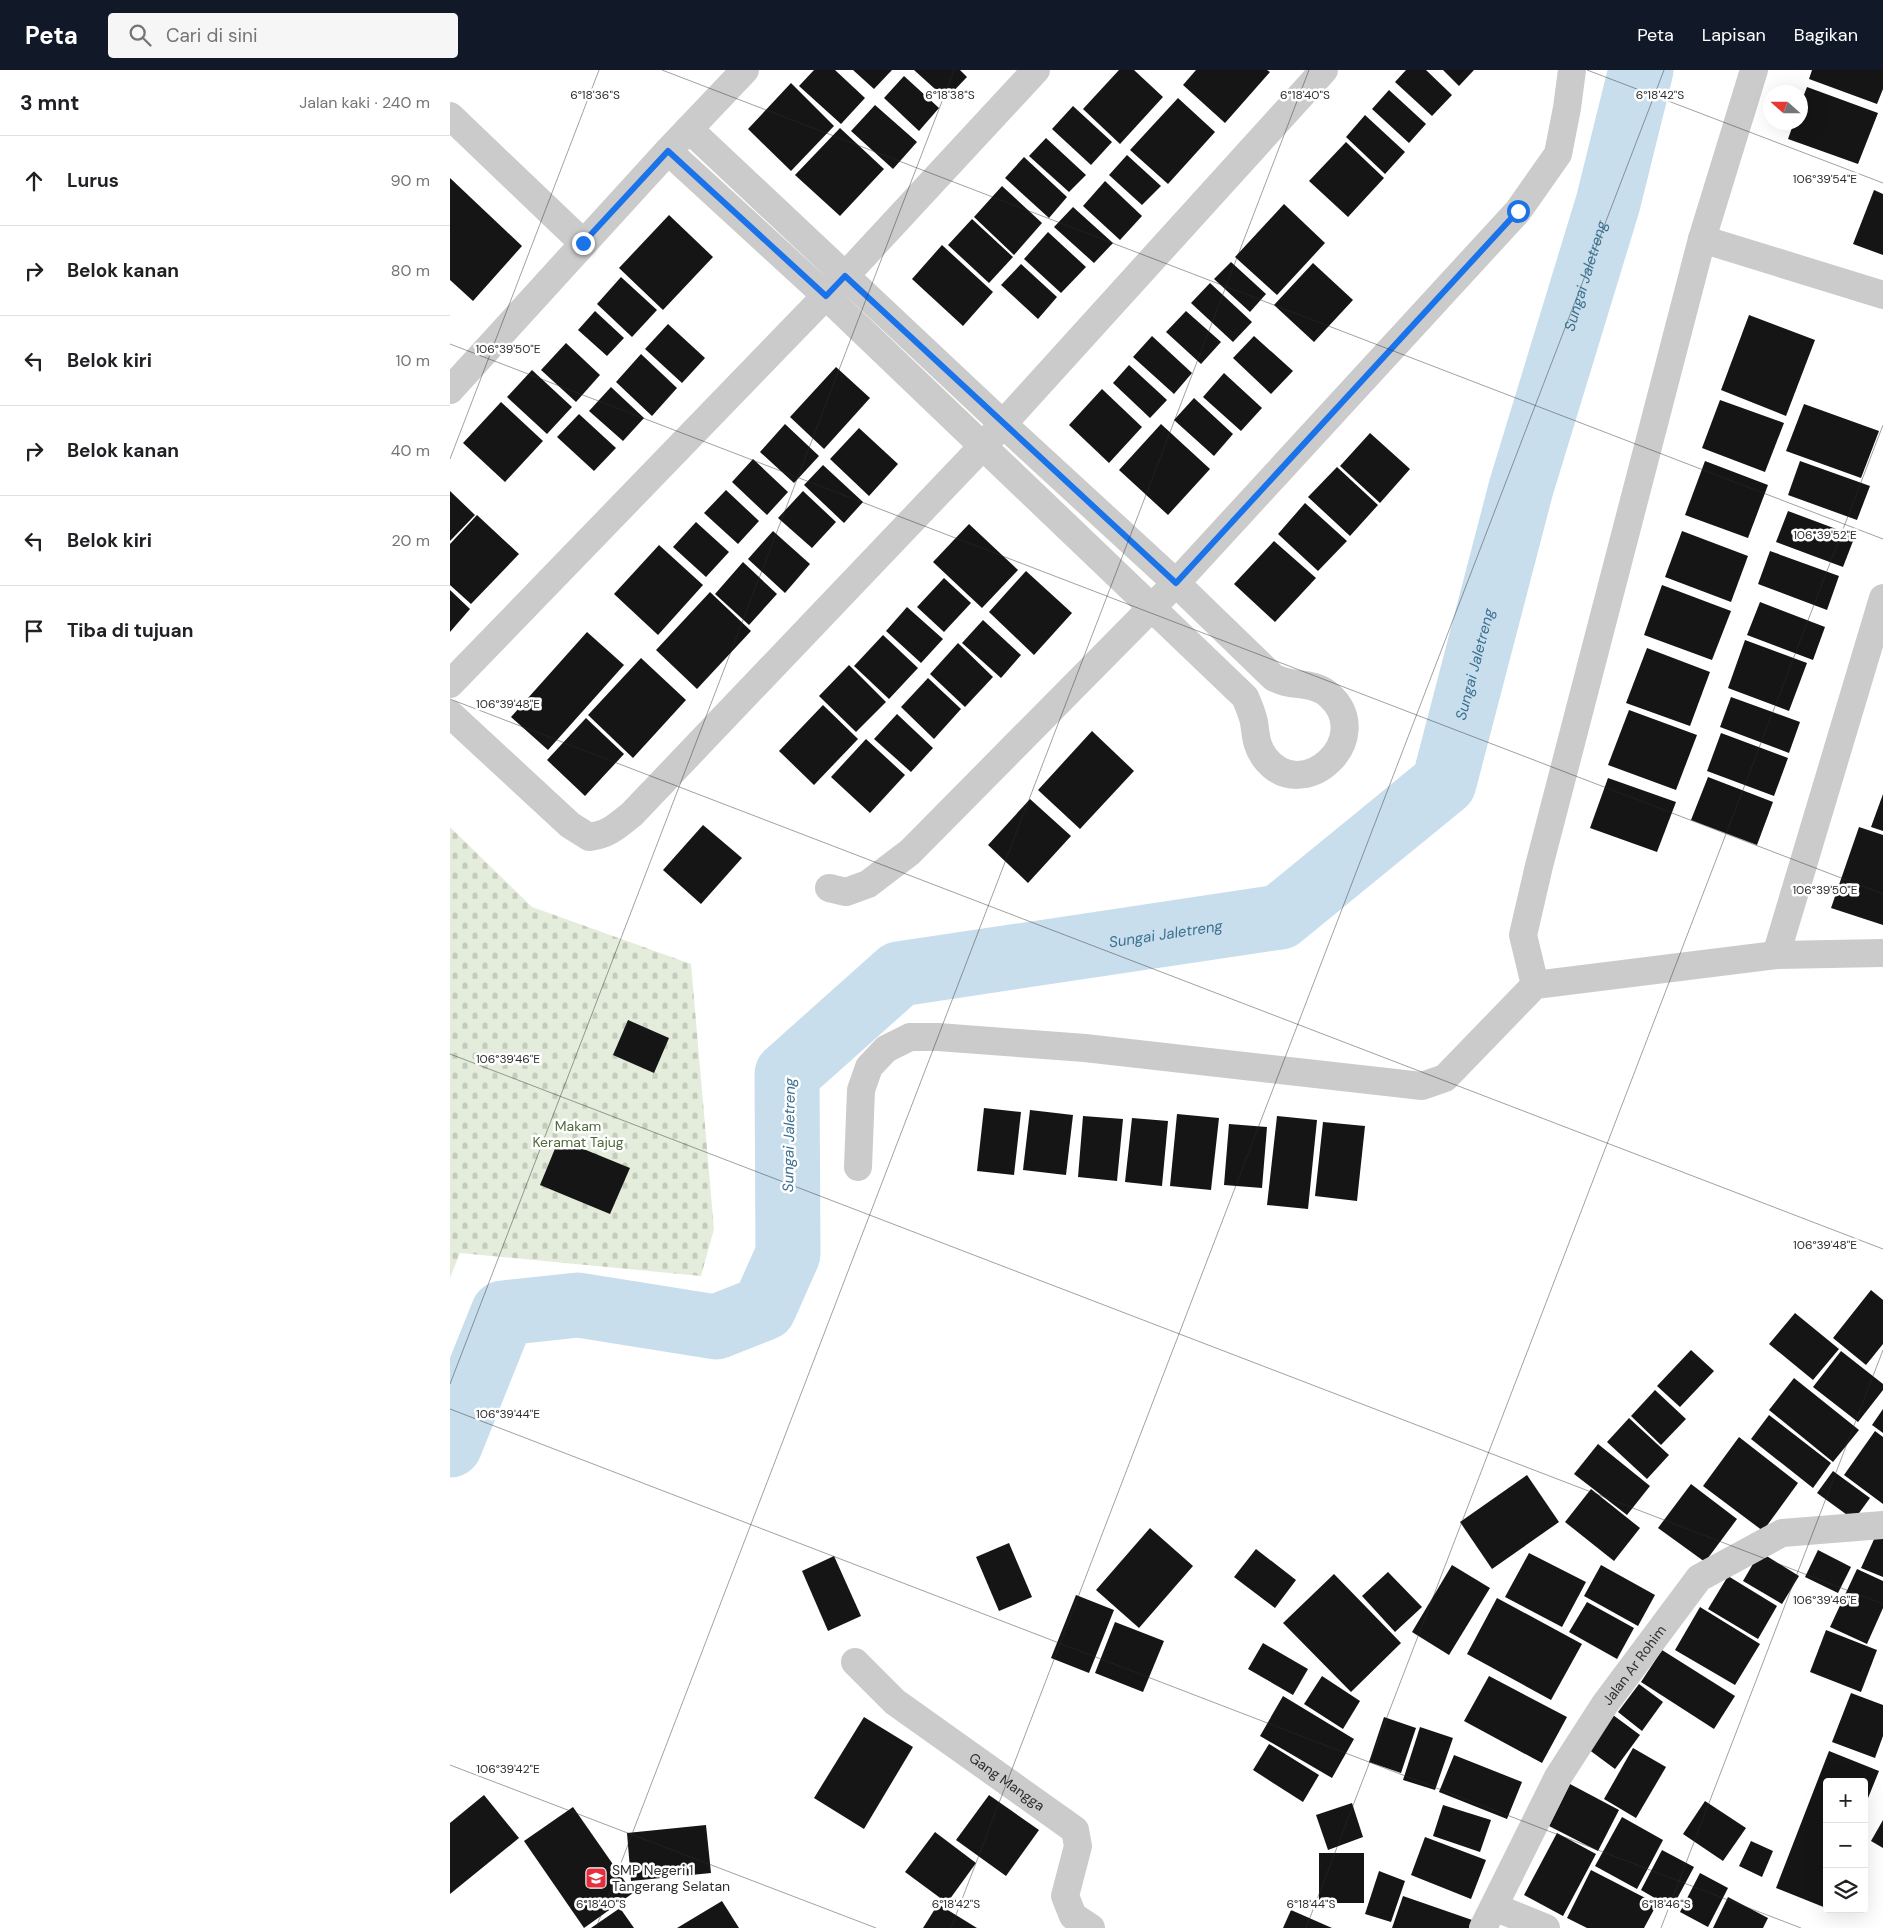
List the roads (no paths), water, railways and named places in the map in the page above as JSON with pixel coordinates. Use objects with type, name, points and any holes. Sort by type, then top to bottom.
[{"type":"street","points":[[450,390],[583,243],[745,70]]},
{"type":"street","points":[[450,684],[826,296],[1036,70]]},
{"type":"street","points":[[450,714],[570,825],[588,837],[602,836],[632,814],[982,447],[1324,70]]},
{"type":"street","points":[[829,888],[846,892],[868,884],[910,852],[1153,608],[1518,211],[1558,154],[1568,108],[1572,70]]},
{"type":"street","points":[[1535,984],[1523,935],[1539,866],[1702,240],[1754,70]]},
{"type":"street","points":[[450,116],[583,243]]},
{"type":"street","points":[[668,151],[826,296],[1245,697],[1251,711],[1259,750],[1266,760],[1275,768],[1286,773],[1314,772],[1327,765],[1341,746],[1344,734],[1343,719],[1338,705],[1328,694],[1316,687],[1303,684],[1291,685],[1273,677],[1176,583],[1003,424],[689,129]]},
{"type":"street","points":[[1702,240],[1883,295]]},
{"type":"street","points":[[1776,955],[1883,598]]},
{"type":"street","points":[[858,1167],[861,1090],[869,1067],[886,1049],[910,1037],[938,1037],[1085,1048],[1422,1086],[1445,1078],[1535,984],[1776,955],[1883,953]]},
{"type":"street","name":"Jalan Ar Rohim","points":[[1488,1918],[1558,1777],[1605,1704],[1699,1578],[1782,1533],[1883,1525]]},
{"type":"street","name":"Gang Mangga","points":[[855,1662],[895,1702],[1075,1830],[1078,1846],[1065,1896],[1073,1916],[1091,1928]]},
{"type":"street","points":[[1488,1918],[1546,1928]]},
{"type":"waterway","name":"Sungai Jaletreng","points":[[450,1445],[503,1313],[578,1305],[716,1327],[764,1308],[788,1254],[787,1074],[899,974],[1280,917],[1444,783],[1521,488],[1608,203],[1641,70]]},
{"type":"place","name":"SMP Negeri 1 Tangerang Selatan","points":[[596,1878]]},
{"type":"park label","name":"Makam Keramat Tajug","points":[[578,1134]]}]
